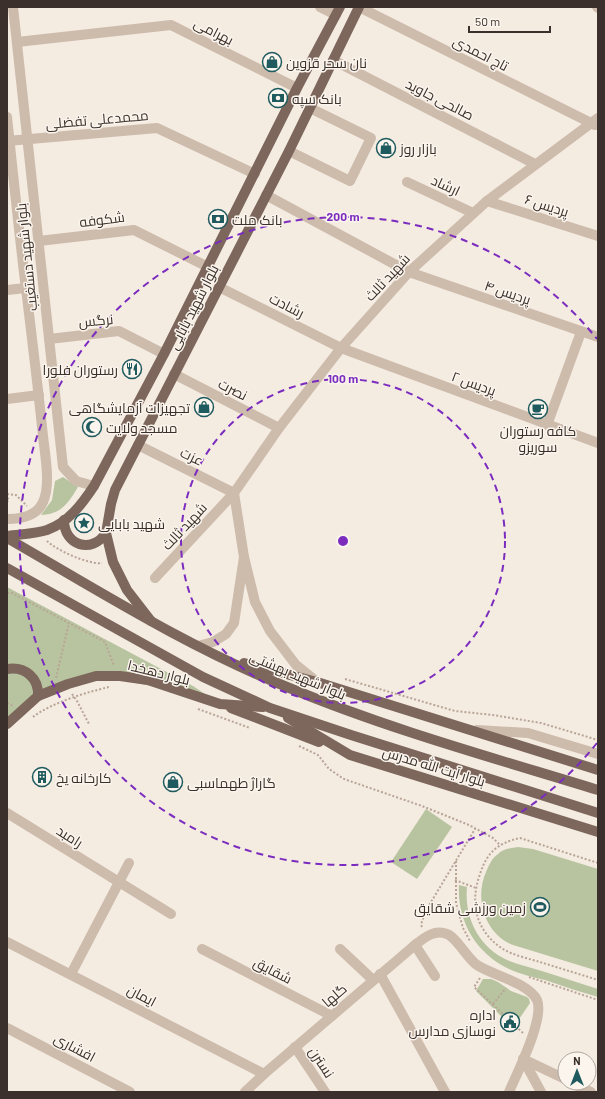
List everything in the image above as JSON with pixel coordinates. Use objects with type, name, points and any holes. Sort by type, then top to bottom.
[{"type":"main road","name":"بلوار شهید بابایی","points":[[151,621],[127,590],[113,562],[106,533],[115,490],[289,151],[359,7]]},
{"type":"main road","name":"بلوار شهید بابایی","points":[[7,537],[47,530],[64,520],[82,503],[94,486],[164,354],[297,88],[338,11]]},
{"type":"main road","points":[[64,520],[68,536],[77,544],[94,544],[99,542],[106,533]]},
{"type":"main road","name":"بلوار شهید بهشتی","points":[[7,537],[151,621],[215,655],[286,687],[360,715],[598,790]]},
{"type":"main road","points":[[7,568],[203,677],[270,708],[359,738],[598,813]]},
{"type":"main road","points":[[215,655],[317,682],[598,770]]},
{"type":"main road","points":[[7,669],[18,668],[31,675],[37,685],[38,696]]},
{"type":"main road","name":"بلوار دهخدا","points":[[7,724],[38,696],[96,676],[120,676],[148,680],[220,704],[270,708]]},
{"type":"main road","points":[[220,704],[350,755]]},
{"type":"main road","name":"بلوار آیت الله مدرس","points":[[270,708],[350,755],[598,832]]},
{"type":"street","name":"بلوار شهید دستغیب","points":[[13,7],[63,467]]},
{"type":"street","points":[[320,7],[338,11]]},
{"type":"street","name":"تاج احمدی","points":[[359,7],[595,122]]},
{"type":"street","name":"بهرامی","points":[[17,42],[171,25],[297,88]]},
{"type":"street","name":"صالحی جاوید","points":[[333,60],[535,164]]},
{"type":"street","points":[[289,151],[350,181],[371,138],[310,108]]},
{"type":"street","name":"بلوار شهید دستغیب","points":[[7,117],[11,196],[26,288],[47,472],[47,492],[43,504],[34,514],[17,519],[7,519]]},
{"type":"street","name":"شهید ثالث","points":[[155,578],[234,493],[279,428],[342,348],[409,272],[487,201],[535,164],[595,122]]},
{"type":"street","name":"محمدعلی تفضلی","points":[[8,141],[157,128],[255,174]]},
{"type":"street","name":"ارشاد","points":[[407,182],[474,213]]},
{"type":"street","name":"پردیس ۴","points":[[266,195],[409,272],[598,337]]},
{"type":"street","name":"پردیس ۶","points":[[487,201],[598,236]]},
{"type":"street","name":"شکوفه","points":[[38,241],[134,230],[208,267]]},
{"type":"street","name":"رشادت","points":[[219,287],[342,348]]},
{"type":"street","points":[[7,290],[26,288]]},
{"type":"street","name":"نرگس","points":[[49,339],[119,331],[164,354]]},
{"type":"street","points":[[547,425],[581,332]]},
{"type":"street","name":"پردیس ۲","points":[[342,348],[598,443]]},
{"type":"street","name":"نصرت","points":[[174,374],[279,428]]},
{"type":"street","points":[[7,399],[39,395]]},
{"type":"street","name":"عزت","points":[[138,445],[234,493]]},
{"type":"street","points":[[47,472],[56,473],[63,467],[76,482],[94,486]]},
{"type":"street","points":[[234,493],[244,557],[255,602],[270,631],[296,665],[317,682]]},
{"type":"street","points":[[198,646],[213,642],[226,634],[234,623],[244,557]]},
{"type":"street","points":[[470,730],[528,733],[598,754]]},
{"type":"street","name":"رامبد","points":[[7,813],[171,914]]},
{"type":"street","points":[[71,974],[129,863]]},
{"type":"street","points":[[428,935],[438,933],[448,934],[476,965],[529,990],[537,1000],[538,1010],[531,1041],[509,1092]]},
{"type":"street","name":"گلها","points":[[245,1092],[376,977],[428,935]]},
{"type":"street","name":"ایمان","points":[[7,942],[264,1074]]},
{"type":"street","points":[[414,945],[435,976]]},
{"type":"street","name":"شقایق","points":[[202,949],[332,1016]]},
{"type":"street","points":[[340,949],[376,977],[445,1092]]},
{"type":"street","name":"افشاری","points":[[7,1028],[130,1092]]},
{"type":"street","name":"نسترن","points":[[296,1047],[325,1092]]},
{"type":"street","points":[[523,1059],[557,1076]]},
{"type":"street","points":[[523,1059],[541,1092]]},
{"type":"path","points":[[7,498],[7,502]]},
{"type":"path","points":[[7,593],[12,593],[105,642],[115,667]]},
{"type":"path","points":[[56,678],[69,623]]},
{"type":"path","points":[[342,678],[455,711],[540,723],[598,740]]},
{"type":"path","points":[[33,717],[50,706],[90,691],[111,687]]},
{"type":"path","points":[[66,692],[72,694],[89,724]]},
{"type":"path","points":[[7,703],[13,706]]},
{"type":"path","points":[[193,707],[253,729]]},
{"type":"path","points":[[297,745],[318,755],[329,769],[344,779],[422,806],[475,828],[493,838],[500,845]]},
{"type":"path","points":[[428,935],[421,925],[425,912],[475,828]]},
{"type":"path","points":[[598,863],[520,838],[507,841],[495,848],[486,859],[480,873],[474,898],[476,913],[481,925],[490,938],[501,948],[514,955],[598,980]]},
{"type":"path","points":[[456,861],[456,903],[463,928],[474,946]]},
{"type":"path","points":[[455,880],[476,888]]},
{"type":"path","points":[[486,970],[474,987],[531,1041]]},
{"type":"path","points":[[528,977],[598,1000]]},
{"type":"path","points":[[493,1004],[511,981]]},
{"type":"green space","points":[[63,477],[78,487],[64,507],[54,512],[41,515],[52,500],[55,481]]},
{"type":"green space","points":[[7,587],[193,686],[220,704],[181,691],[96,676],[38,696],[7,724]]},
{"type":"green space","points":[[426,809],[452,827],[417,879],[391,862]]},
{"type":"green space","name":"زمین ورزشی شقایق","points":[[518,847],[533,849],[598,869],[598,971],[513,945],[503,940],[495,933],[489,924],[484,914],[481,893],[486,872],[492,860],[500,852]]},
{"type":"green space","points":[[459,885],[467,887],[468,910],[475,930],[481,939],[497,954],[507,960],[598,989],[598,997],[521,974],[507,968],[486,953],[470,934],[465,922],[459,898]]},
{"type":"green space","points":[[483,979],[491,979],[498,982],[511,991],[529,999],[530,1003],[513,1028],[476,991]]},
{"type":"place","name":"نان سحر قزوین","points":[[272,62]]},
{"type":"place","name":"بانک سپه","points":[[278,98]]},
{"type":"place","name":"بازار روز","points":[[386,148]]},
{"type":"place","name":"بانک ملت","points":[[218,219]]},
{"type":"place","name":"رستوران فلورا","points":[[132,369]]},
{"type":"place","name":"تجهیزات آزمایشگاهی","points":[[204,407]]},
{"type":"place","name":"کافه رستوران سوریزو","points":[[538,409]]},
{"type":"place","name":"مسجد ولایت","points":[[92,427]]},
{"type":"place","name":"شهید بابایی","points":[[84,523]]},
{"type":"place","name":"کارخانه یخ","points":[[42,777]]},
{"type":"place","name":"گاراژ طهماسبی","points":[[173,782]]},
{"type":"place","name":"زمین ورزشی شقایق","points":[[540,907]]},
{"type":"place","name":"اداره نوسازی مدارس","points":[[510,1022]]}]
